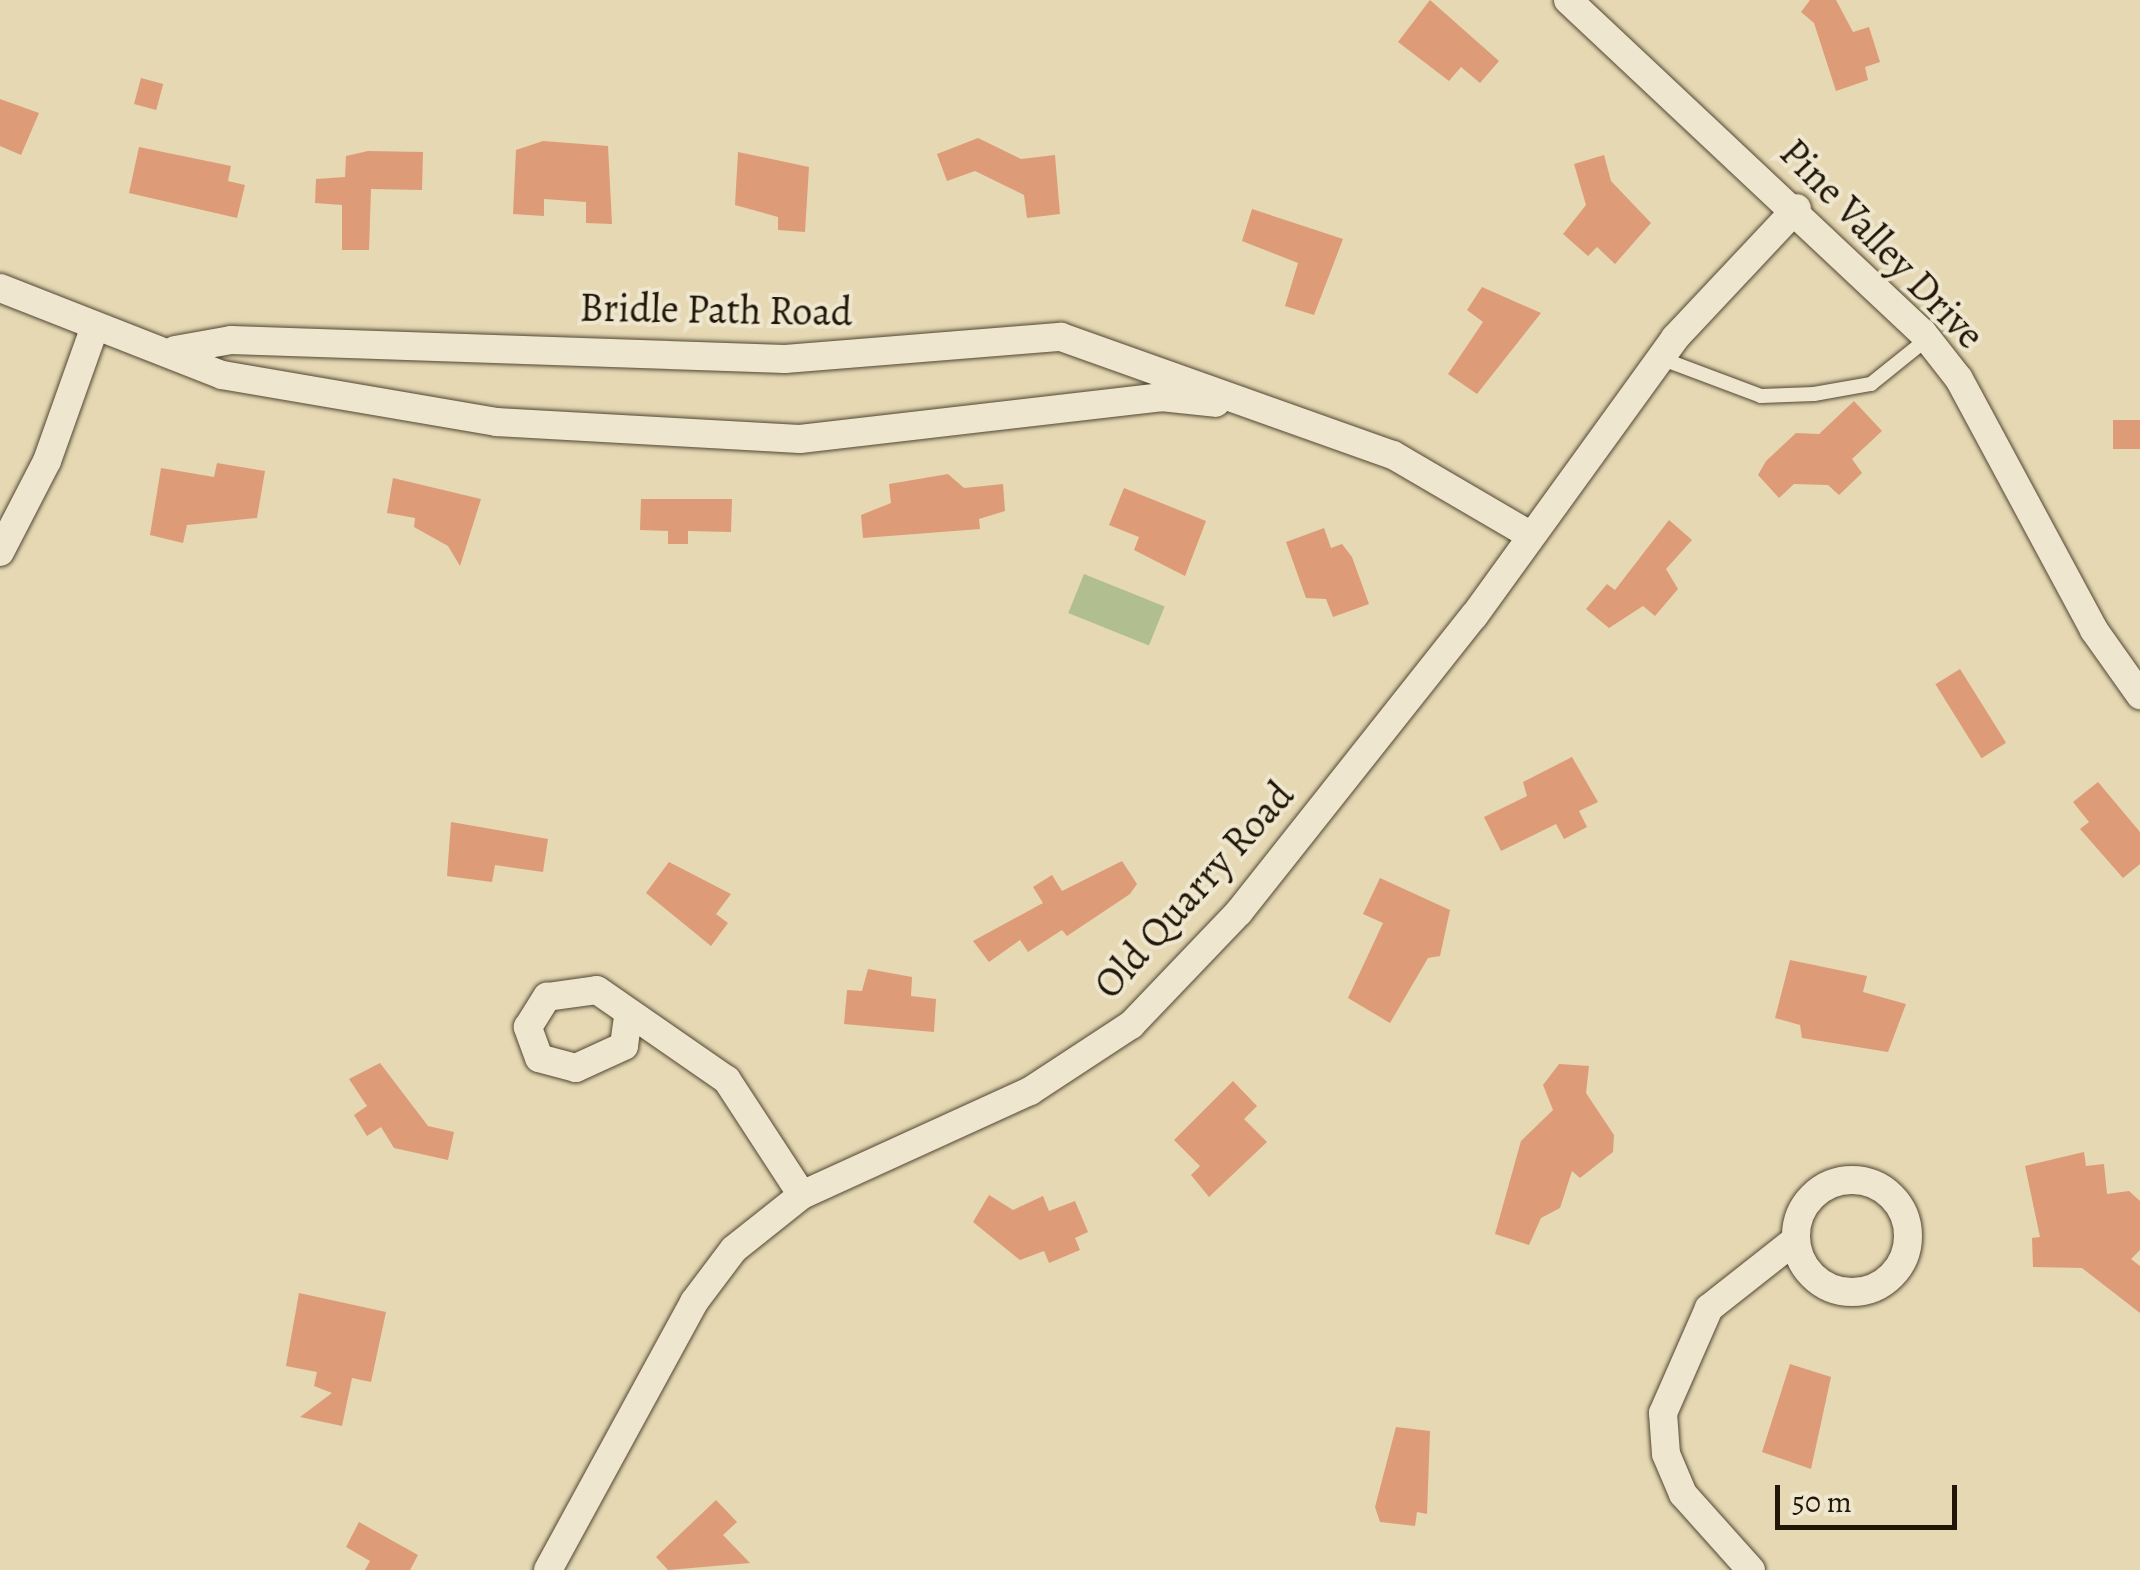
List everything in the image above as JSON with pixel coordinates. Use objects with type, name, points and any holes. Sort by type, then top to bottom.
[{"type":"street","name":"Pine Valley Drive","points":[[1568,0],[1797,208],[1927,339],[2140,695]]},
{"type":"street","name":"Old Quarry Road","points":[[548,1570],[694,1302],[734,1249],[802,1195],[1030,1091],[1131,1025],[1238,912],[1530,535],[1659,358],[1797,208]]},
{"type":"street","name":"Bridle Path Road","points":[[0,288],[93,332],[175,350],[222,375],[400,408],[716,440],[856,435],[1161,397],[1242,406]]},
{"type":"street","points":[[0,552],[47,461],[93,332]]},
{"type":"street","name":"Bridle Path Road","points":[[175,350],[231,340],[785,359],[1061,337],[1130,355],[1242,406],[1393,455],[1530,535]]},
{"type":"street","points":[[628,1017],[727,1080],[802,1195]]},
{"type":"street","points":[[1751,1570],[1683,1494],[1666,1454],[1662,1413],[1709,1308],[1794,1241],[1812,1196],[1848,1178],[1891,1197],[1908,1239],[1888,1281],[1848,1292],[1810,1272],[1794,1241]]},
{"type":"lane","points":[[1659,358],[1761,396],[1814,394],[1871,384],[1927,339]]},
{"type":"green space","points":[[1084,574],[1165,607],[1149,646],[1068,613]]},
{"type":"building","points":[[1430,0],[1499,61],[1480,83],[1461,67],[1449,81],[1398,42]]},
{"type":"building","points":[[1810,0],[1836,0],[1853,32],[1869,27],[1880,62],[1865,67],[1868,80],[1836,91],[1814,23],[1801,12]]},
{"type":"building","points":[[141,78],[163,84],[156,110],[134,104]]},
{"type":"building","points":[[0,99],[39,113],[21,155],[0,146]]},
{"type":"building","points":[[978,138],[1021,159],[1055,155],[1060,214],[1027,218],[1024,195],[975,171],[947,181],[937,154]]},
{"type":"building","points":[[543,141],[608,146],[612,224],[586,223],[586,202],[544,199],[544,216],[513,214],[516,150]]},
{"type":"building","points":[[139,147],[231,166],[228,181],[245,185],[237,218],[129,193]]},
{"type":"building","points":[[368,151],[423,152],[422,190],[371,189],[369,250],[342,250],[342,205],[315,203],[316,179],[345,177],[346,156]]},
{"type":"building","points":[[738,152],[809,167],[805,232],[778,230],[778,217],[735,205]]},
{"type":"building","points":[[1604,155],[1611,181],[1651,223],[1615,264],[1597,247],[1588,256],[1563,234],[1586,205],[1574,164]]},
{"type":"building","points":[[1252,209],[1343,239],[1314,315],[1285,306],[1298,263],[1242,241]]},
{"type":"building","points":[[1482,287],[1541,313],[1477,394],[1448,374],[1483,322],[1467,310]]},
{"type":"building","points":[[1854,401],[1882,431],[1852,459],[1862,473],[1839,495],[1828,485],[1794,484],[1779,498],[1758,475],[1766,461],[1796,433],[1819,434]]},
{"type":"building","points":[[2113,420],[2140,420],[2140,449],[2113,449]]},
{"type":"building","points":[[217,463],[265,471],[257,518],[187,525],[183,543],[150,535],[161,468],[214,477]]},
{"type":"building","points":[[948,474],[964,488],[1003,484],[1005,511],[979,519],[980,529],[863,538],[861,515],[891,503],[889,484]]},
{"type":"building","points":[[393,478],[481,499],[460,566],[448,546],[414,527],[415,518],[387,513]]},
{"type":"building","points":[[1124,488],[1206,521],[1185,576],[1134,550],[1139,537],[1109,525]]},
{"type":"building","points":[[641,499],[732,499],[731,532],[688,531],[688,544],[668,544],[668,531],[640,530]]},
{"type":"building","points":[[1669,520],[1692,540],[1666,569],[1678,589],[1655,616],[1643,606],[1609,628],[1586,609],[1607,584],[1615,590]]},
{"type":"building","points":[[1324,528],[1331,548],[1342,544],[1352,557],[1369,604],[1333,617],[1326,599],[1306,598],[1286,542]]},
{"type":"building","points":[[1960,669],[2006,743],[1982,758],[1935,684]]},
{"type":"building","points":[[1572,757],[1598,802],[1579,811],[1587,827],[1564,839],[1556,824],[1501,851],[1484,817],[1527,796],[1523,782]]},
{"type":"building","points":[[2098,782],[2140,832],[2140,864],[2123,878],[2080,829],[2089,822],[2073,802]]},
{"type":"building","points":[[451,822],[548,839],[543,872],[495,865],[492,882],[447,876]]},
{"type":"building","points":[[1122,861],[1137,884],[1130,894],[1067,936],[1062,930],[1028,952],[1020,940],[989,962],[973,941],[1043,903],[1033,887],[1052,875],[1062,891]]},
{"type":"building","points":[[669,862],[731,894],[716,914],[728,923],[711,946],[646,893]]},
{"type":"building","points":[[1380,878],[1450,910],[1440,956],[1428,958],[1390,1023],[1348,998],[1383,923],[1363,914]]},
{"type":"building","points":[[1790,960],[1867,976],[1863,992],[1906,1004],[1888,1052],[1802,1038],[1800,1025],[1775,1018]]},
{"type":"building","points":[[868,969],[912,977],[911,996],[936,999],[934,1032],[844,1024],[847,990],[862,991]]},
{"type":"building","points":[[380,1063],[428,1126],[454,1132],[448,1160],[394,1148],[381,1127],[367,1136],[354,1115],[367,1106],[349,1079]]},
{"type":"building","points":[[1559,1064],[1589,1066],[1586,1093],[1614,1135],[1613,1152],[1580,1178],[1572,1171],[1560,1208],[1541,1218],[1529,1245],[1495,1234],[1521,1141],[1553,1110],[1543,1085]]},
{"type":"building","points":[[1233,1081],[1257,1106],[1244,1119],[1267,1142],[1209,1197],[1191,1175],[1200,1166],[1174,1140]]},
{"type":"building","points":[[2084,1152],[2086,1166],[2104,1164],[2107,1194],[2129,1191],[2140,1201],[2140,1250],[2131,1259],[2140,1266],[2140,1313],[2082,1268],[2033,1267],[2032,1238],[2040,1237],[2025,1166]]},
{"type":"building","points":[[989,1195],[1013,1210],[1043,1196],[1049,1211],[1075,1201],[1088,1232],[1075,1238],[1080,1250],[1049,1263],[1044,1251],[1020,1260],[973,1222]]},
{"type":"building","points":[[299,1293],[386,1312],[371,1382],[352,1378],[342,1426],[300,1417],[332,1393],[314,1386],[317,1372],[286,1366]]},
{"type":"building","points":[[1790,1364],[1831,1377],[1811,1469],[1762,1452]]},
{"type":"building","points":[[1396,1427],[1430,1431],[1427,1514],[1417,1512],[1415,1526],[1380,1522],[1375,1507]]},
{"type":"building","points":[[716,1500],[737,1522],[723,1535],[750,1563],[668,1570],[656,1557]]},
{"type":"building","points":[[359,1522],[418,1555],[410,1570],[365,1570],[370,1561],[346,1547]]}]
